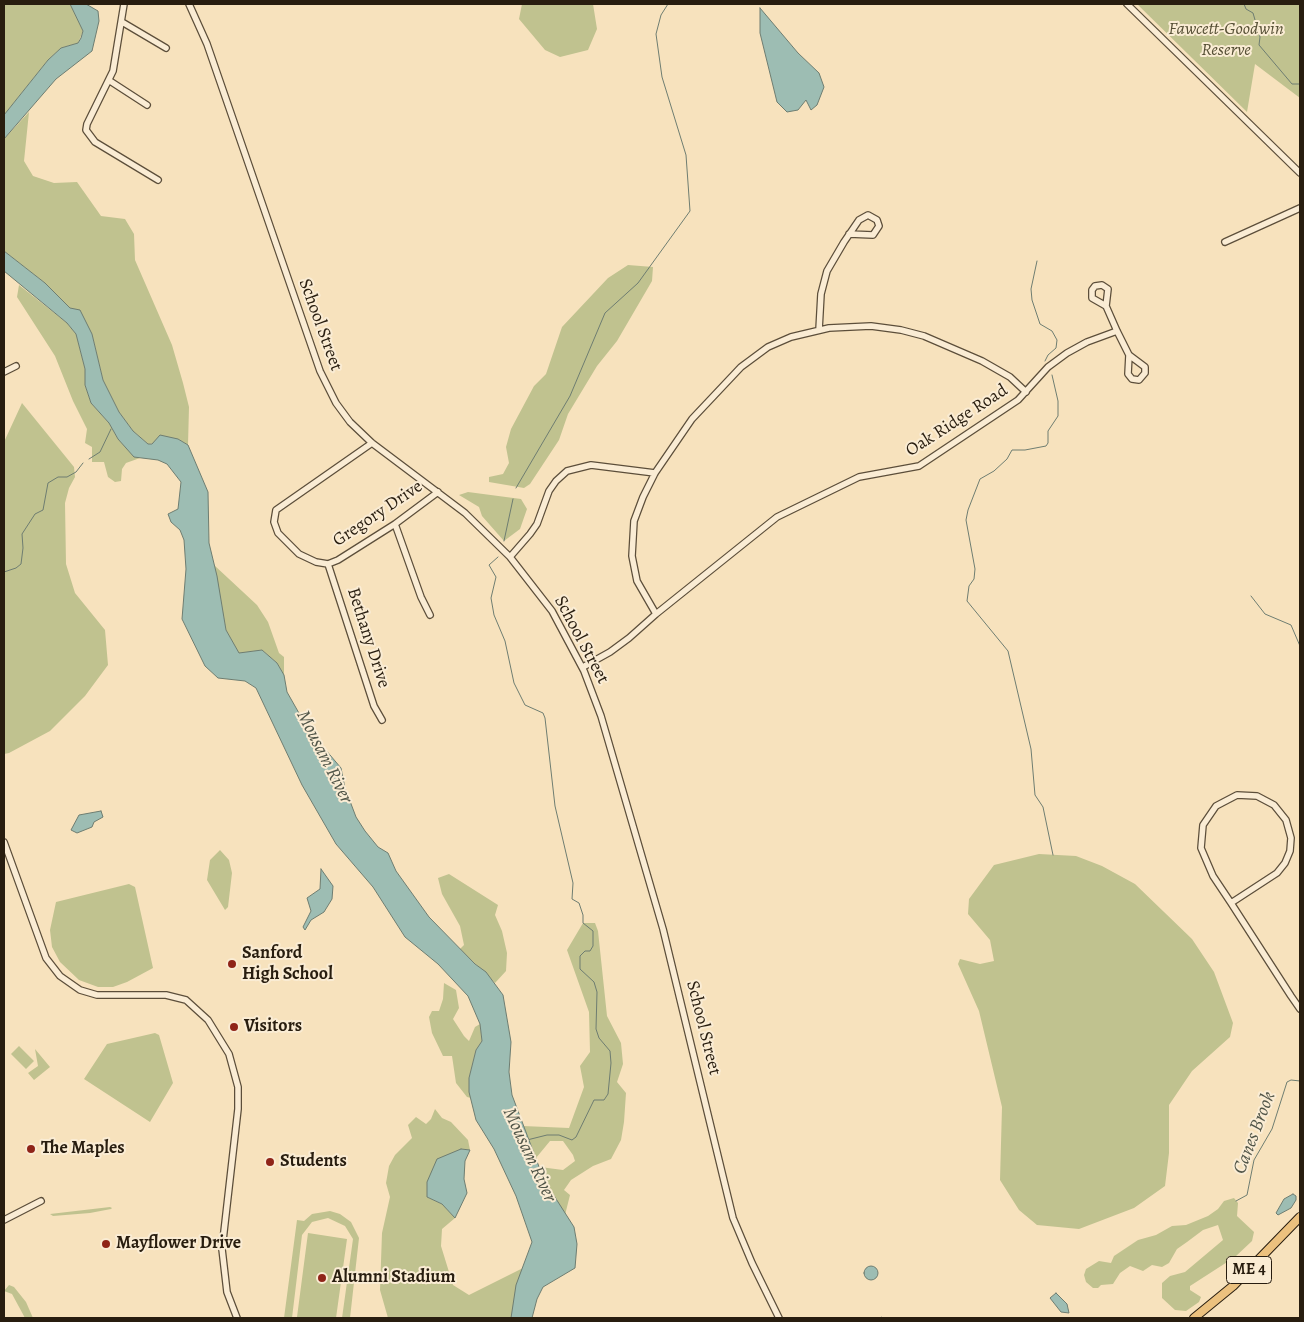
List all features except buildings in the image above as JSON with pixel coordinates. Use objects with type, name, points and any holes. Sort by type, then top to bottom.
[{"type":"main road","name":"ME 4","points":[[1194,1318],[1233,1286],[1300,1217]]},
{"type":"street","points":[[124,4],[110,81],[87,124],[87,133],[95,142],[158,180]]},
{"type":"street","name":"School Street","points":[[189,4],[207,44],[320,371],[336,403],[350,422],[372,443],[438,492],[477,524],[510,557],[552,611],[583,667],[601,716],[663,929],[733,1218],[752,1263],[779,1318]]},
{"type":"street","points":[[1127,4],[1300,173]]},
{"type":"street","points":[[122,22],[166,48]]},
{"type":"street","points":[[110,81],[147,105]]},
{"type":"street","points":[[1225,242],[1300,208]]},
{"type":"street","points":[[819,330],[819,306],[823,283],[831,264],[849,234],[864,216],[872,216],[877,220],[878,230],[873,235],[849,234]]},
{"type":"street","points":[[1106,306],[1129,355]]},
{"type":"street","points":[[656,614],[638,581],[631,544],[637,511],[655,473],[692,419],[741,367],[768,347],[819,330],[844,326],[872,326],[915,333],[990,365],[1010,377],[1026,392]]},
{"type":"street","name":"Oak Ridge Road","points":[[583,667],[610,652],[778,517],[859,477],[919,466],[1008,408],[1048,368],[1067,353],[1087,342],[1117,331]]},
{"type":"street","points":[[4,372],[16,366]]},
{"type":"street","name":"Gregory Drive","points":[[372,443],[287,501],[275,514],[275,528],[289,547],[308,560],[328,564],[350,553],[395,524],[438,492]]},
{"type":"street","points":[[510,557],[537,524],[549,491],[567,471],[591,465],[655,473]]},
{"type":"street","points":[[395,524],[421,598],[430,615]]},
{"type":"street","name":"Bethany Drive","points":[[328,564],[374,706],[382,720]]},
{"type":"street","points":[[1231,903],[1278,873],[1290,851],[1290,832],[1283,814],[1274,805],[1257,796],[1237,796],[1222,801],[1210,812],[1203,825],[1200,841],[1203,856],[1231,903],[1300,1009]]},
{"type":"street","points":[[4,842],[46,958],[60,976],[80,990],[97,995],[166,995],[186,1000],[208,1020],[229,1054],[238,1087],[238,1109],[222,1249],[227,1292],[237,1318]]},
{"type":"street","points":[[4,1220],[41,1201]]},
{"type":"green space","points":[[4,4],[70,4],[83,31],[78,43],[61,48],[48,60],[4,115]]},
{"type":"green space","points":[[522,4],[593,4],[597,29],[588,50],[560,57],[545,50],[519,19]]},
{"type":"green space","name":"Fawcett-Goodwin Reserve","points":[[1137,4],[1300,4],[1300,98],[1255,64],[1247,112]]},
{"type":"green space","points":[[29,112],[24,161],[33,176],[54,183],[77,182],[101,216],[125,219],[134,234],[135,260],[172,345],[183,383],[189,407],[188,445],[178,439],[148,444],[133,431],[119,412],[103,380],[92,334],[45,283],[4,251],[4,139]]},
{"type":"green space","points":[[628,265],[653,267],[652,281],[617,341],[597,366],[568,414],[559,440],[530,484],[524,488],[489,482],[489,477],[503,474],[509,463],[506,447],[511,429],[534,386],[546,374],[562,327],[608,278]]},
{"type":"green space","points":[[19,285],[67,323],[76,334],[85,369],[85,385],[91,403],[109,423],[118,439],[134,456],[140,458],[126,463],[122,469],[121,481],[115,482],[108,477],[104,462],[92,462],[92,447],[85,443],[87,429],[73,401],[55,356],[17,297]]},
{"type":"green space","points":[[22,403],[74,467],[75,477],[69,488],[65,503],[66,564],[75,593],[105,630],[108,665],[85,696],[50,731],[4,754],[4,442]]},
{"type":"green space","points":[[468,492],[521,499],[527,509],[520,529],[504,541],[482,516],[479,507],[459,495]]},
{"type":"green space","points":[[214,565],[257,605],[268,622],[279,653],[284,657],[284,675],[277,663],[262,650],[239,654],[226,630]]},
{"type":"green space","points":[[220,850],[229,860],[232,873],[228,907],[225,910],[207,880],[210,860]]},
{"type":"green space","points":[[1039,854],[1076,856],[1102,866],[1135,884],[1192,939],[1214,972],[1233,1023],[1230,1037],[1192,1071],[1169,1105],[1169,1153],[1165,1186],[1134,1208],[1079,1229],[1037,1225],[1019,1210],[1000,1180],[1002,1107],[979,1011],[958,964],[960,959],[980,964],[994,961],[990,940],[968,914],[969,899],[994,865]]},
{"type":"green space","points":[[449,874],[498,905],[495,915],[502,931],[507,953],[506,971],[495,983],[460,949],[464,945],[460,926],[442,894],[438,878]]},
{"type":"green space","points":[[129,884],[135,887],[153,968],[113,987],[98,987],[79,980],[60,962],[52,947],[50,930],[56,902]]},
{"type":"green space","points":[[583,923],[595,923],[598,931],[607,1016],[621,1043],[623,1064],[617,1082],[626,1093],[621,1140],[611,1159],[593,1166],[571,1180],[564,1190],[570,1195],[565,1215],[544,1180],[540,1167],[563,1170],[575,1161],[573,1155],[563,1141],[550,1141],[536,1158],[523,1126],[569,1128],[584,1087],[580,1066],[590,1052],[589,1012],[567,950]]},
{"type":"green space","points":[[444,983],[456,990],[459,1008],[453,1019],[469,1041],[475,1027],[480,1024],[482,1041],[476,1050],[469,1078],[471,1098],[467,1097],[456,1083],[452,1056],[443,1056],[432,1033],[429,1017],[432,1011],[439,1011],[443,999]]},
{"type":"green space","points":[[155,1033],[159,1035],[173,1083],[150,1122],[84,1079],[107,1044]]},
{"type":"green space","points":[[19,1046],[34,1061],[26,1069],[11,1054]]},
{"type":"green space","points":[[35,1049],[50,1067],[34,1080],[28,1073],[38,1066]]},
{"type":"green space","points":[[435,1109],[442,1118],[451,1122],[468,1140],[470,1150],[461,1149],[427,1197],[442,1204],[455,1218],[442,1229],[441,1246],[453,1285],[469,1295],[545,1257],[520,1318],[388,1318],[380,1290],[382,1233],[390,1197],[386,1183],[389,1166],[395,1155],[412,1138],[408,1125],[416,1117],[426,1124],[431,1119]]},
{"type":"green space","points":[[1234,1198],[1238,1203],[1237,1216],[1254,1232],[1252,1241],[1235,1257],[1190,1286],[1190,1290],[1201,1297],[1199,1302],[1186,1311],[1175,1310],[1162,1298],[1162,1283],[1170,1276],[1185,1272],[1223,1240],[1218,1225],[1203,1230],[1177,1249],[1169,1263],[1162,1267],[1152,1265],[1143,1271],[1130,1266],[1120,1273],[1113,1284],[1101,1285],[1098,1288],[1093,1288],[1086,1282],[1084,1275],[1086,1269],[1099,1261],[1111,1263],[1114,1256],[1138,1240],[1156,1235],[1172,1226],[1186,1225],[1208,1216],[1218,1209],[1224,1201]]},
{"type":"green space","points":[[110,1207],[111,1209],[90,1213],[53,1216],[50,1214]]},
{"type":"green space","points":[[330,1211],[340,1214],[351,1222],[359,1238],[350,1318],[342,1318],[353,1239],[345,1226],[328,1218],[312,1222],[302,1235],[292,1318],[284,1318],[297,1220],[304,1221],[312,1214]]},
{"type":"green space","name":"Alumni Stadium","points":[[308,1233],[347,1239],[336,1318],[297,1317]]},
{"type":"green space","points":[[9,1285],[14,1287],[26,1302],[33,1318],[25,1318],[12,1294],[4,1291]]},
{"type":"water","points":[[70,4],[86,4],[98,11],[99,21],[92,51],[56,79],[4,139],[4,115],[48,60],[61,48],[78,43],[81,38],[83,31]]},
{"type":"water","points":[[760,8],[798,53],[819,73],[824,87],[817,105],[811,110],[806,100],[798,110],[787,112],[777,102],[760,33]]},
{"type":"water","name":"Mousam River","points":[[4,251],[45,283],[70,308],[80,310],[92,334],[103,380],[119,412],[133,431],[148,444],[152,444],[160,435],[178,439],[188,445],[208,492],[209,543],[217,576],[226,630],[239,653],[262,650],[277,663],[284,675],[287,692],[308,729],[341,768],[345,788],[356,817],[365,831],[378,847],[388,853],[396,871],[429,917],[475,964],[486,972],[503,995],[511,1042],[509,1072],[512,1095],[544,1180],[574,1227],[577,1244],[575,1268],[543,1287],[537,1299],[532,1318],[511,1318],[516,1285],[532,1242],[516,1196],[494,1149],[476,1120],[469,1092],[469,1078],[476,1050],[482,1041],[480,1024],[468,996],[438,964],[405,937],[373,887],[336,844],[302,785],[256,688],[245,681],[218,678],[205,666],[182,619],[186,569],[184,540],[180,530],[171,522],[168,514],[178,509],[181,482],[167,464],[158,460],[134,457],[118,439],[109,423],[91,403],[85,385],[85,369],[76,334],[67,323],[4,271]]},
{"type":"water","points":[[101,811],[103,817],[94,822],[92,827],[77,833],[71,830],[79,815]]},
{"type":"water","points":[[321,869],[333,886],[332,899],[324,912],[311,920],[305,930],[303,927],[311,911],[307,898],[320,889]]},
{"type":"water","points":[[461,1149],[470,1150],[465,1161],[464,1179],[467,1193],[455,1218],[442,1204],[427,1197],[427,1182],[437,1159]]},
{"type":"water","points":[[1293,1194],[1296,1196],[1296,1200],[1291,1208],[1278,1215],[1276,1213],[1284,1199]]},
{"type":"water","points":[[868,1266],[874,1266],[878,1273],[874,1280],[868,1280],[864,1276],[864,1270]]},
{"type":"water","points":[[1056,1293],[1067,1304],[1069,1313],[1061,1312],[1050,1298]]},
{"type":"waterway","points":[[516,488],[570,396],[605,313],[638,283],[690,211],[686,155],[662,77],[656,34],[661,15],[668,4]]},
{"type":"waterway","points":[[1244,4],[1246,9],[1253,13],[1260,37],[1259,45],[1292,84],[1300,84]]},
{"type":"waterway","points":[[1037,261],[1031,289],[1032,300],[1040,324],[1052,331],[1057,340],[1056,348],[1048,355],[1045,361]]},
{"type":"waterway","points":[[1052,375],[1058,401],[1058,416],[1048,431],[1048,443],[1046,446],[1025,450],[1012,450],[1007,459],[994,471],[980,479],[966,520],[975,569],[974,579],[969,586],[967,601],[1008,651],[1031,749],[1035,795],[1043,807],[1053,855]]},
{"type":"waterway","points":[[89,459],[100,452],[111,429]]},
{"type":"waterway","points":[[4,572],[21,564],[22,534],[35,514],[43,510],[48,483],[58,477],[67,477],[76,472],[83,463]]},
{"type":"waterway","points":[[504,541],[513,499]]},
{"type":"waterway","name":"Mousam River","points":[[498,557],[489,565],[496,577],[491,598],[494,615],[505,641],[514,683],[525,705],[543,713],[545,718],[555,806],[573,883],[572,899],[579,903],[583,915],[583,923],[593,931],[593,946],[590,951],[585,951],[580,956],[580,969],[594,982],[597,992],[596,1029],[599,1038],[610,1051],[611,1063],[608,1094],[604,1100],[594,1100],[576,1137],[572,1140],[559,1135],[547,1135],[527,1140]]},
{"type":"waterway","points":[[1251,596],[1265,614],[1291,625],[1300,646]]},
{"type":"waterway","name":"Canes Brook","points":[[1236,1201],[1247,1195],[1254,1160],[1272,1129],[1287,1082],[1291,1080],[1300,1081]]},
{"type":"place","name":"Sanford High School","points":[[232,964]]},
{"type":"place","name":"Visitors","points":[[234,1027]]},
{"type":"place","name":"The Maples","points":[[31,1149]]},
{"type":"place","name":"Students","points":[[270,1162]]},
{"type":"place","name":"Mayflower Drive","points":[[106,1244]]},
{"type":"place","name":"Alumni Stadium","points":[[322,1278]]}]
